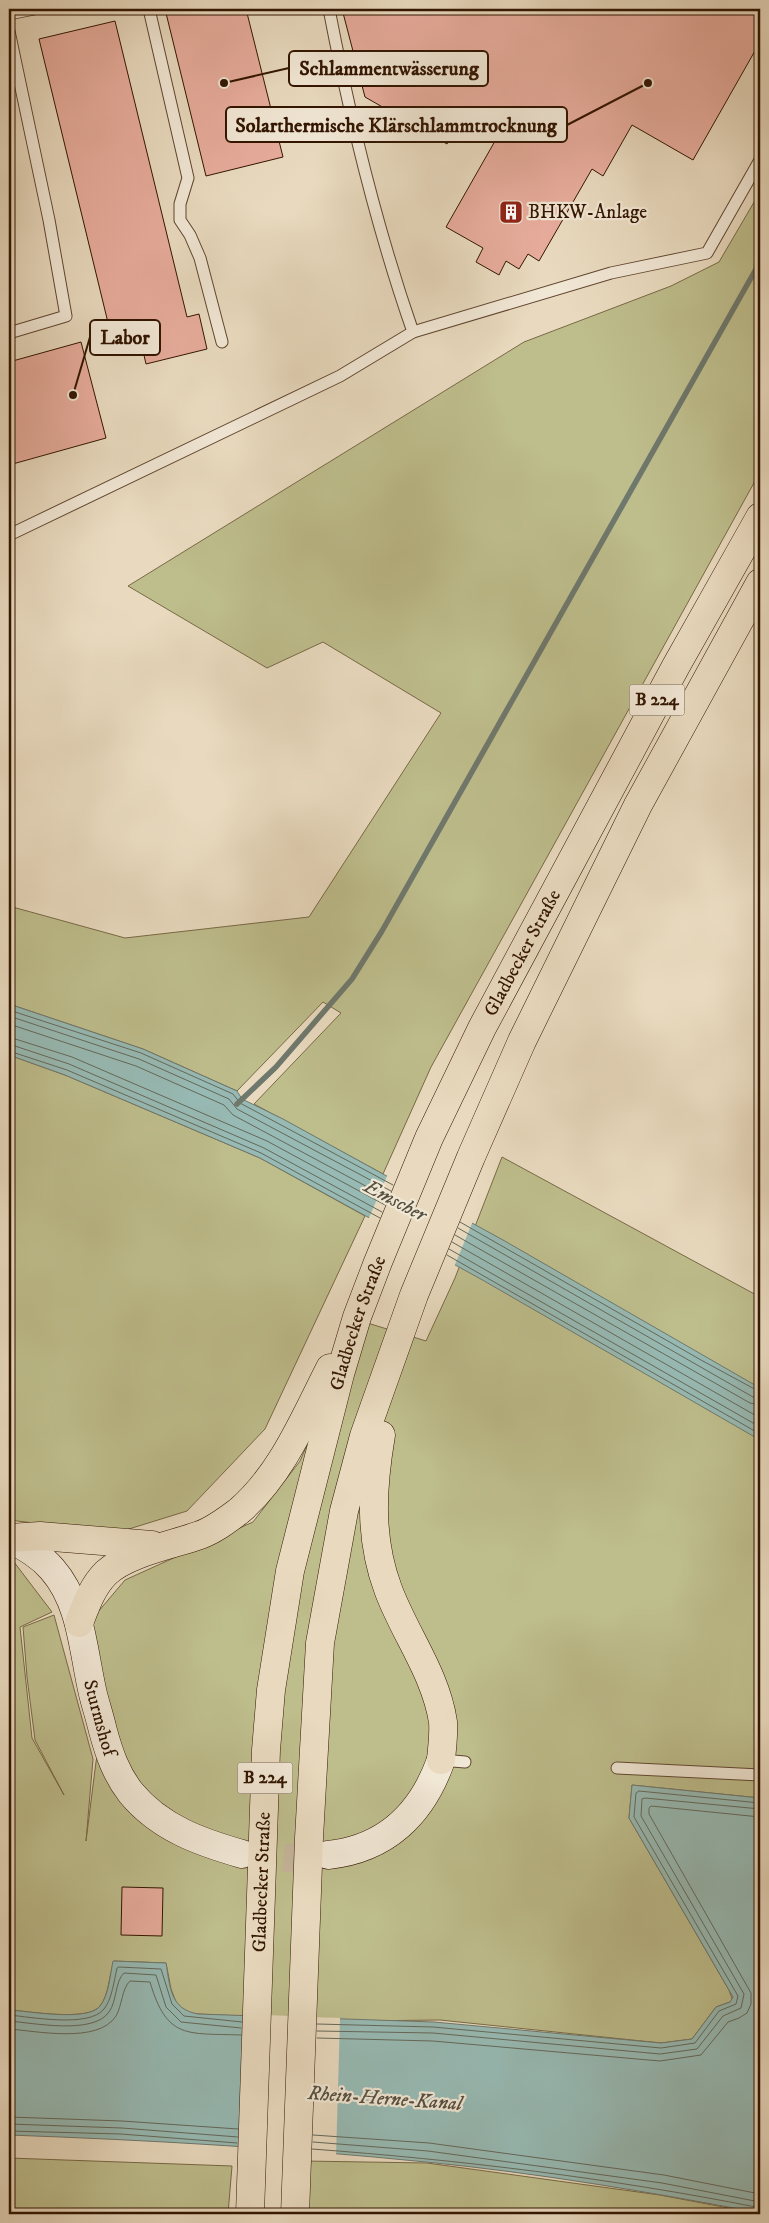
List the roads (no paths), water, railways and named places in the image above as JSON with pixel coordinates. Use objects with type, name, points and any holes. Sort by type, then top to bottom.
[{"type":"highway","name":"Gladbecker Straße","points":[[250,2214],[266,1750],[272,1690],[283,1608],[307,1499],[357,1318],[429,1138],[482,1028],[676,666],[760,517]]},
{"type":"highway","name":"Gladbecker Straße","points":[[296,2213],[302,1987],[312,1764],[320,1643],[344,1511],[364,1436],[417,1288],[471,1157],[522,1041],[638,805],[760,583]]},
{"type":"highway","points":[[417,1288],[394,1389],[381,1432],[373,1478],[373,1520],[377,1555],[388,1588],[436,1692],[453,1761]]},
{"type":"highway","points":[[79,1623],[94,1588],[106,1573],[121,1562],[164,1546],[202,1535],[239,1510],[264,1484],[288,1448],[357,1318]]},
{"type":"highway","points":[[9,1538],[40,1536],[164,1546]]},
{"type":"highway","points":[[241,2214],[251,2164]]},
{"type":"street","name":"Sturmshof","points":[[9,1538],[30,1550],[52,1569],[62,1582],[79,1623],[93,1694],[110,1754],[126,1786],[146,1808],[169,1826],[202,1842],[242,1854]]},
{"type":"street","points":[[328,1855],[366,1847],[398,1827],[453,1761]]},
{"type":"lane","points":[[9,14],[34,9]]},
{"type":"lane","points":[[148,9],[188,178],[180,204],[180,220],[190,235],[200,258],[222,342]]},
{"type":"lane","points":[[329,9],[350,116],[394,279],[413,332]]},
{"type":"lane","points":[[9,31],[49,220],[66,316],[9,333]]},
{"type":"lane","points":[[9,535],[340,376],[413,332],[611,274],[707,253],[760,160]]},
{"type":"lane","points":[[617,1768],[760,1775]]},
{"type":"water","name":"Emscher","points":[[9,1004],[143,1049],[237,1091],[242,1099],[283,1119],[503,1240],[760,1388],[760,1440],[479,1278],[260,1158],[65,1075],[9,1055]]},
{"type":"water","name":"Rhein-Herne-Kanal","points":[[632,1785],[760,1798],[760,2213],[594,2184],[426,2162],[218,2145],[9,2135],[9,2010],[71,2015],[93,2011],[100,2006],[105,1996],[113,1961],[166,1963],[173,1996],[182,2007],[198,2014],[434,2022],[661,2043],[692,2039],[716,2007],[730,2002],[733,1997],[629,1818]]},
{"type":"waterway","points":[[237,1104],[276,1067],[352,979],[382,931],[760,262]]},
{"type":"tunnel","points":[[242,1854],[286,1858],[328,1855]]},
{"type":"place","name":"Schlammentwässerung","points":[[224,83]]},
{"type":"place","name":"Solarthermische Klärschlammtrocknung","points":[[648,83]]},
{"type":"place","name":"BHKW-Anlage","points":[[511,212]]},
{"type":"place","name":"Labor","points":[[73,395]]}]
